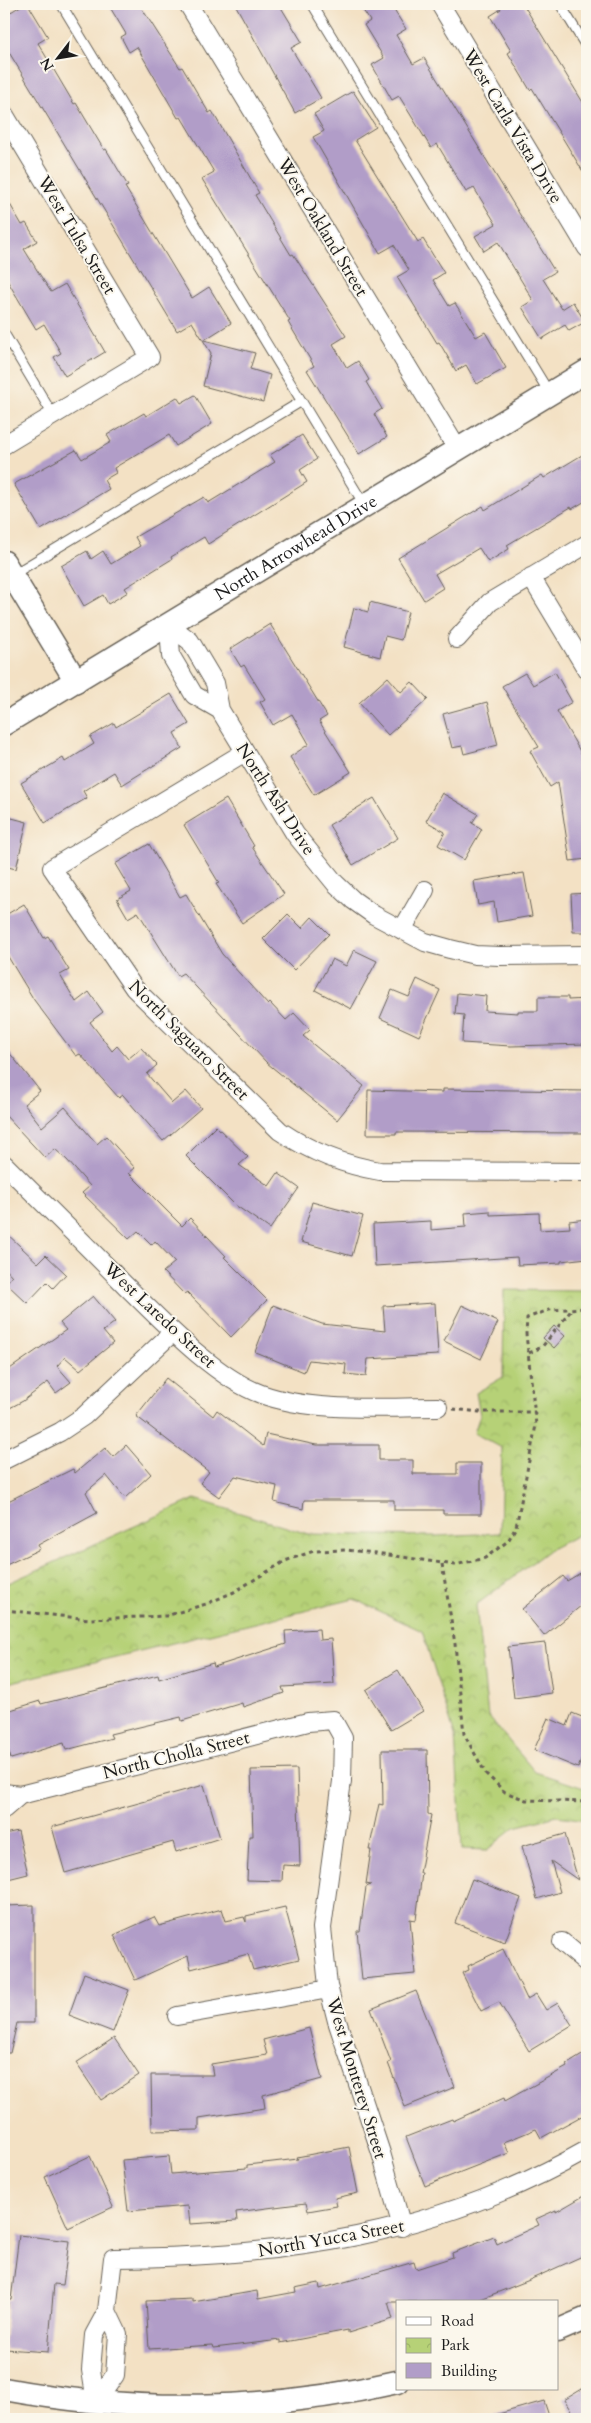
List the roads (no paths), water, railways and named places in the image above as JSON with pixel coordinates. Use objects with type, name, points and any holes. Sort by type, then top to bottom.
[{"type":"street","name":"West Oakland Street","points":[[188,4],[458,450]]},
{"type":"street","name":"West Carla Vista Drive","points":[[440,4],[587,248]]},
{"type":"street","name":"West Tulsa Street","points":[[4,114],[150,357],[53,415]]},
{"type":"street","name":"North Arrowhead Drive","points":[[4,724],[587,371]]},
{"type":"street","points":[[4,445],[53,415]]},
{"type":"street","points":[[457,639],[490,602],[587,544]]},
{"type":"street","points":[[8,568],[76,680]]},
{"type":"street","points":[[531,577],[587,670]]},
{"type":"street","name":"North Ash Drive","points":[[169,625],[171,656],[194,695],[220,710]]},
{"type":"street","name":"North Ash Drive","points":[[169,625],[190,641],[215,683],[220,710],[295,834],[334,883],[374,915],[425,942],[475,955],[587,955]]},
{"type":"street","name":"North Saguaro Street","points":[[245,752],[52,868],[134,988],[280,1131],[305,1148],[321,1155],[355,1167],[380,1171],[587,1172]]},
{"type":"street","points":[[402,930],[426,890]]},
{"type":"street","name":"West Laredo Street","points":[[4,1164],[173,1332],[221,1371],[260,1394],[304,1403],[341,1406],[438,1407]]},
{"type":"street","points":[[4,1460],[60,1432],[84,1416],[173,1332]]},
{"type":"street","name":"North Cholla Street","points":[[4,1808],[12,1794],[308,1722],[333,1720]]},
{"type":"street","name":"West Monterey Street","points":[[333,1720],[343,1738],[343,1764],[322,1928],[329,1989],[337,2021],[381,2153],[402,2227]]},
{"type":"street","points":[[562,1942],[587,1964]]},
{"type":"street","points":[[177,2016],[329,1989]]},
{"type":"street","name":"North Yucca Street","points":[[96,2402],[92,2370],[94,2335],[107,2310],[113,2258],[184,2257],[268,2251],[402,2227],[478,2202],[519,2185],[587,2150]]},
{"type":"street","points":[[96,2402],[115,2374],[118,2334],[107,2310]]},
{"type":"street","points":[[558,2331],[587,2318]]},
{"type":"street","points":[[4,2389],[96,2402],[182,2406],[230,2405],[298,2399],[396,2382]]},
{"type":"lane","points":[[61,4],[365,506]]},
{"type":"lane","points":[[312,4],[550,394]]},
{"type":"lane","points":[[560,4],[587,48]]},
{"type":"lane","points":[[4,332],[53,415]]},
{"type":"lane","points":[[8,568],[302,401]]}]
